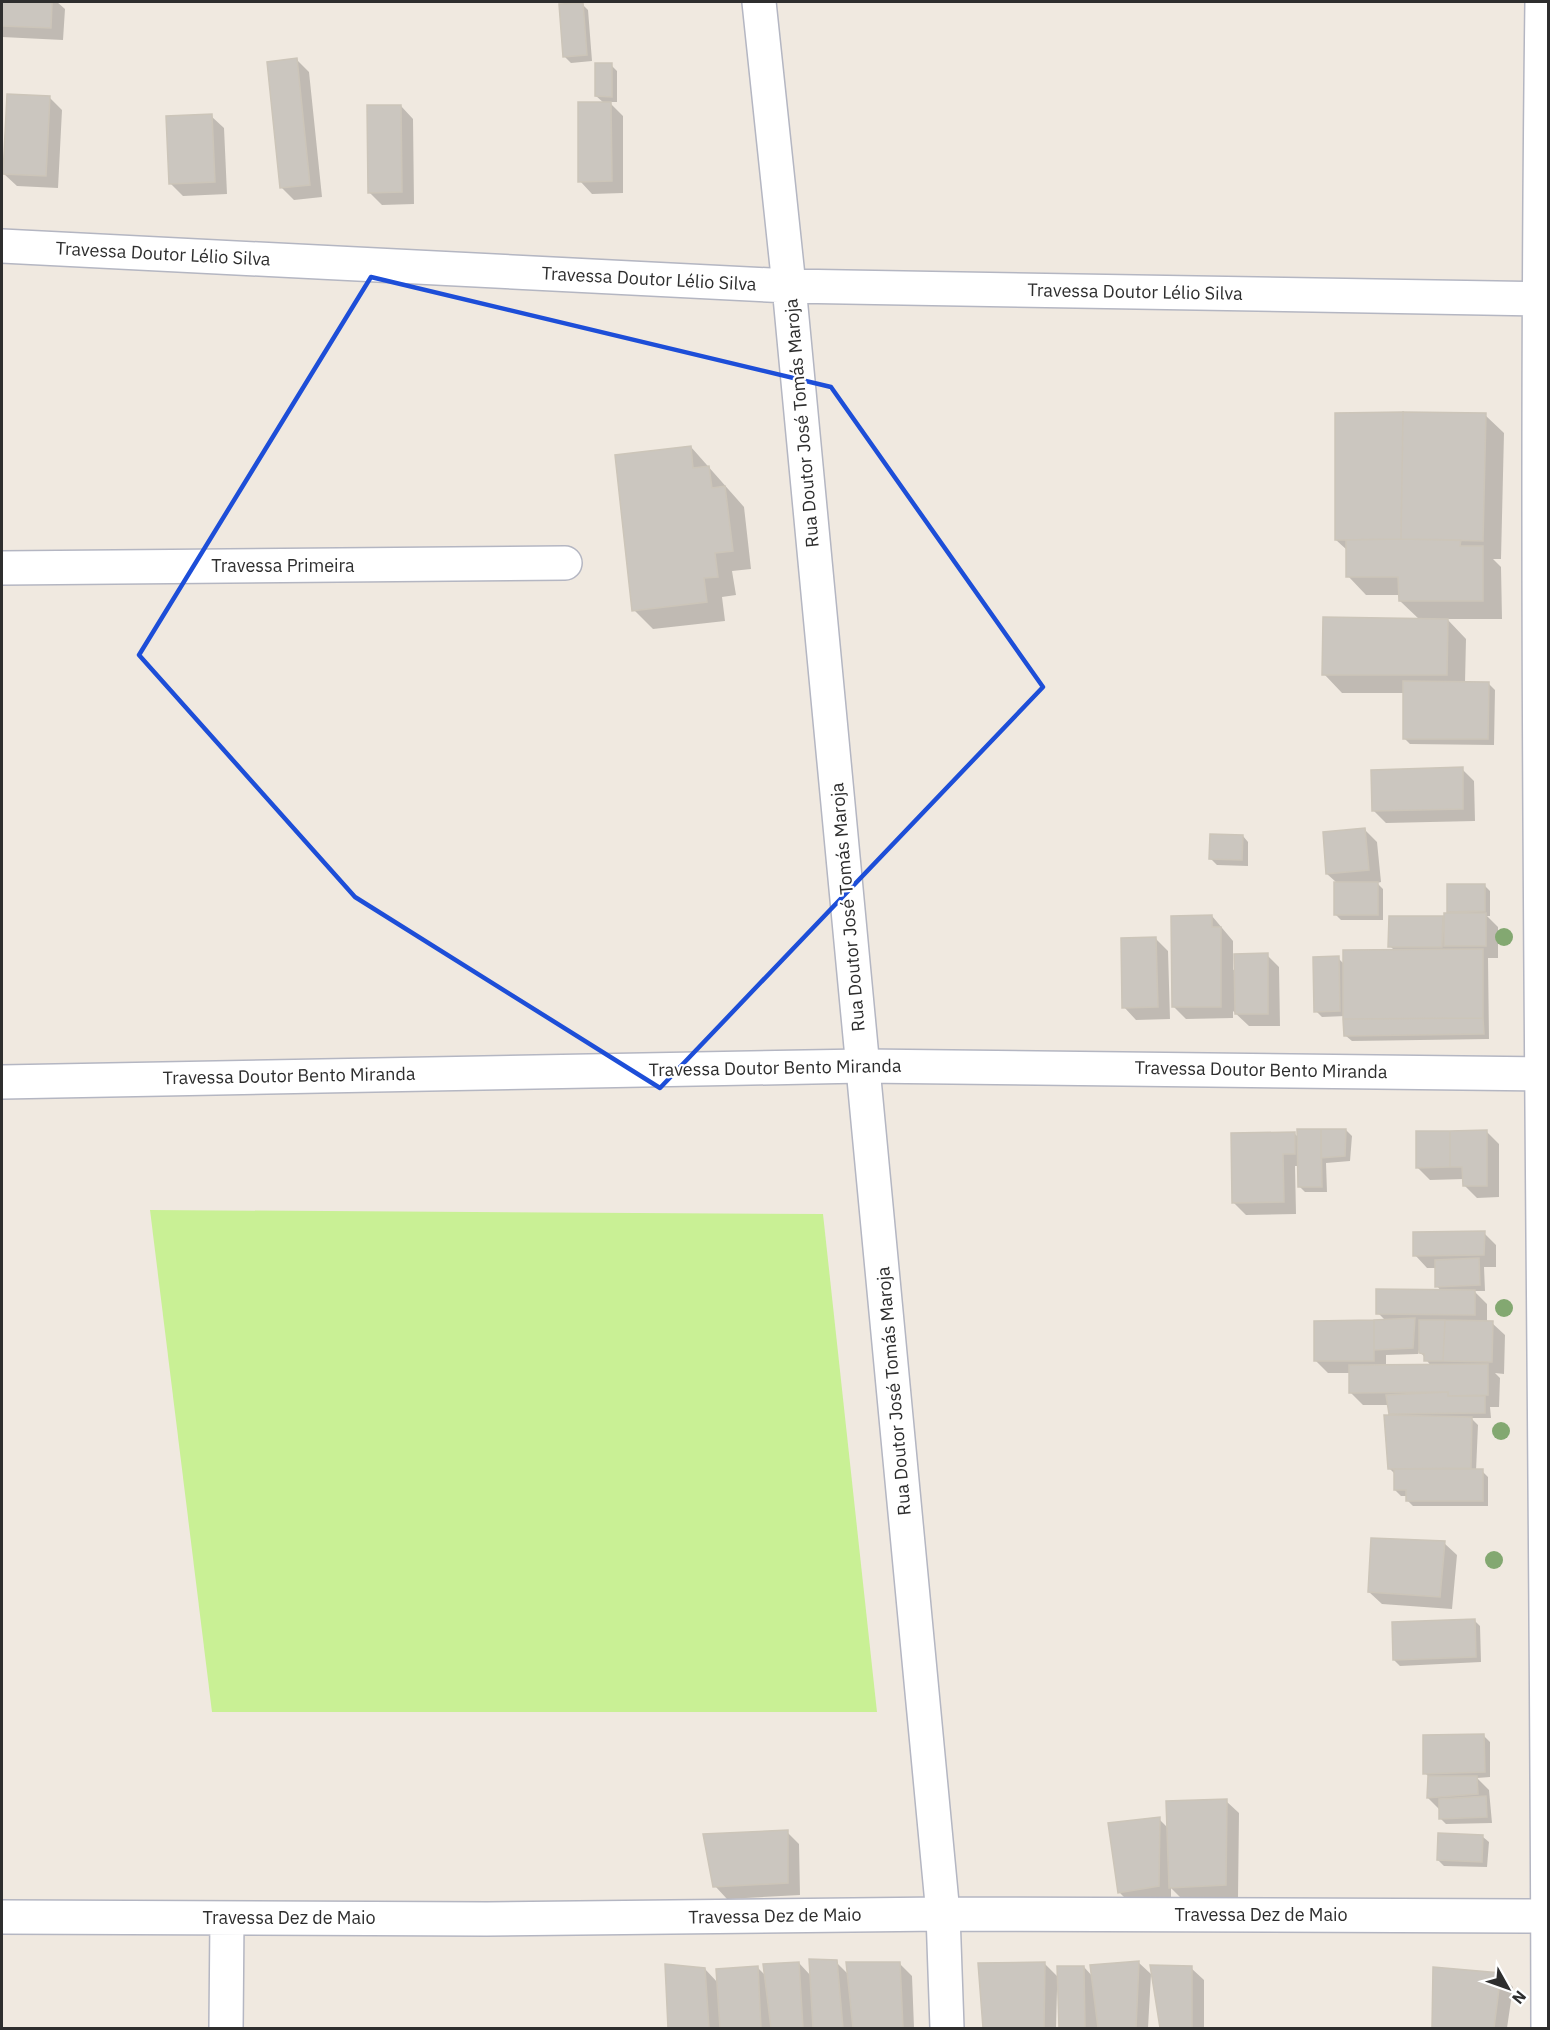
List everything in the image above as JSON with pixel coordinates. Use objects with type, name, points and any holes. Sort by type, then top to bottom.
[{"type":"street","name":"Rua Doutor José Tomás Maroja","points":[[759,2],[789,286],[943,1914],[947,2028]]},
{"type":"street","points":[[1542,2],[1548,2028]]},
{"type":"street","name":"Travessa Doutor Lélio Silva","points":[[2,246],[789,286],[1543,299]]},
{"type":"street","name":"Travessa Primeira","points":[[2,568],[565,564]]},
{"type":"street","name":"Travessa Doutor Bento Miranda","points":[[2,1082],[863,1066],[1545,1074]]},
{"type":"street","name":"Travessa Dez de Maio","points":[[2,1917],[487,1919],[943,1914],[1548,1916]]},
{"type":"street","points":[[226,2028],[227,1918]]},
{"type":"highlighted area","points":[[371,277],[831,387],[1043,687],[660,1088],[355,897],[139,655]]},
{"type":"green space","points":[[150,1210],[823,1214],[877,1712],[212,1712]]},
{"type":"building","points":[[2,2],[52,2],[51,28],[2,26]]},
{"type":"building","points":[[583,3],[587,55],[563,57],[559,4]]},
{"type":"building","points":[[297,58],[310,185],[280,188],[267,62]]},
{"type":"building","points":[[595,63],[612,63],[612,97],[595,96]]},
{"type":"building","points":[[7,94],[50,96],[46,176],[3,174]]},
{"type":"building","points":[[578,102],[611,102],[612,181],[578,182]]},
{"type":"building","points":[[367,105],[401,105],[402,192],[368,193]]},
{"type":"building","points":[[212,114],[215,182],[169,184],[166,116]]},
{"type":"building","points":[[1403,412],[1486,413],[1483,541],[1401,539]]},
{"type":"building","points":[[1403,412],[1401,539],[1335,540],[1335,413]]},
{"type":"building","points":[[691,446],[693,468],[709,466],[712,488],[725,486],[733,551],[715,553],[718,577],[704,578],[707,602],[632,611],[615,455]]},
{"type":"building","points":[[1346,540],[1461,540],[1460,546],[1483,546],[1483,601],[1399,601],[1398,577],[1346,577]]},
{"type":"building","points":[[1323,617],[1448,619],[1447,675],[1322,675]]},
{"type":"building","points":[[1403,681],[1489,682],[1488,739],[1403,739]]},
{"type":"building","points":[[1463,767],[1463,809],[1372,811],[1371,770]]},
{"type":"building","points":[[1365,828],[1369,870],[1326,874],[1323,832]]},
{"type":"building","points":[[1210,834],[1243,835],[1242,860],[1209,859]]},
{"type":"building","points":[[1334,882],[1378,882],[1378,915],[1334,915]]},
{"type":"building","points":[[1447,884],[1485,884],[1485,911],[1447,912]]},
{"type":"building","points":[[1444,913],[1486,913],[1486,946],[1444,946]]},
{"type":"building","points":[[1212,915],[1212,927],[1221,927],[1221,1007],[1172,1007],[1171,916]]},
{"type":"building","points":[[1389,916],[1443,916],[1442,947],[1388,947]]},
{"type":"building","points":[[1156,937],[1158,1007],[1122,1008],[1121,938]]},
{"type":"building","points":[[1483,949],[1483,1018],[1343,1019],[1343,950]]},
{"type":"building","points":[[1268,953],[1268,1014],[1235,1014],[1234,954]]},
{"type":"building","points":[[1339,956],[1340,1011],[1314,1012],[1313,957]]},
{"type":"building","points":[[1483,1018],[1484,1034],[1344,1036],[1343,1019]]},
{"type":"building","points":[[1297,1129],[1321,1129],[1322,1187],[1298,1187]]},
{"type":"building","points":[[1321,1129],[1346,1129],[1345,1156],[1321,1158]]},
{"type":"building","points":[[1487,1130],[1487,1186],[1463,1186],[1462,1167],[1450,1167],[1450,1131]]},
{"type":"building","points":[[1416,1131],[1450,1131],[1450,1167],[1416,1168]]},
{"type":"building","points":[[1295,1132],[1295,1154],[1283,1154],[1284,1202],[1232,1203],[1231,1133]]},
{"type":"building","points":[[1485,1231],[1484,1255],[1413,1256],[1413,1232]]},
{"type":"building","points":[[1479,1258],[1480,1285],[1435,1287],[1435,1260]]},
{"type":"building","points":[[1376,1289],[1475,1290],[1475,1315],[1376,1314]]},
{"type":"building","points":[[1415,1318],[1413,1348],[1374,1350],[1374,1320]]},
{"type":"building","points":[[1374,1320],[1374,1361],[1314,1361],[1314,1321]]},
{"type":"building","points":[[1419,1320],[1445,1320],[1443,1361],[1424,1361],[1424,1354],[1419,1353]]},
{"type":"building","points":[[1445,1320],[1493,1321],[1492,1362],[1443,1361]]},
{"type":"building","points":[[1488,1364],[1488,1395],[1448,1396],[1448,1392],[1349,1393],[1349,1365]]},
{"type":"building","points":[[1448,1392],[1448,1396],[1485,1396],[1485,1413],[1389,1414],[1386,1395]]},
{"type":"building","points":[[1384,1415],[1472,1417],[1471,1468],[1388,1469]]},
{"type":"building","points":[[1394,1469],[1483,1469],[1483,1501],[1406,1501],[1406,1490],[1394,1490]]},
{"type":"building","points":[[1371,1538],[1445,1541],[1440,1597],[1368,1592]]},
{"type":"building","points":[[1475,1619],[1476,1657],[1393,1660],[1392,1622]]},
{"type":"building","points":[[1484,1734],[1485,1772],[1423,1774],[1423,1735]]},
{"type":"building","points":[[1428,1776],[1477,1776],[1478,1794],[1427,1798]]},
{"type":"building","points":[[1486,1796],[1487,1817],[1439,1819],[1439,1799]]},
{"type":"building","points":[[1227,1799],[1226,1885],[1169,1888],[1166,1801]]},
{"type":"building","points":[[1160,1817],[1159,1886],[1118,1893],[1108,1823]]},
{"type":"building","points":[[788,1830],[788,1883],[713,1887],[703,1834]]},
{"type":"building","points":[[1438,1833],[1483,1835],[1482,1862],[1437,1860]]},
{"type":"building","points":[[809,1959],[837,1960],[843,2028],[813,2028]]},
{"type":"building","points":[[1139,1961],[1136,2028],[1098,2028],[1090,1965]]},
{"type":"building","points":[[799,1962],[803,2028],[771,2028],[763,1964]]},
{"type":"building","points":[[846,1962],[900,1962],[903,2028],[853,2028]]},
{"type":"building","points":[[1045,1962],[1044,2028],[983,2028],[978,1963]]},
{"type":"building","points":[[665,1964],[705,1968],[709,2028],[668,2028]]},
{"type":"building","points":[[1150,1965],[1192,1966],[1192,2028],[1160,2028]]},
{"type":"building","points":[[758,1966],[761,2028],[720,2028],[716,1969]]},
{"type":"building","points":[[1057,1966],[1084,1966],[1085,2028],[1059,2028]]},
{"type":"building","points":[[1433,1967],[1501,1973],[1494,2028],[1432,2028]]}]
